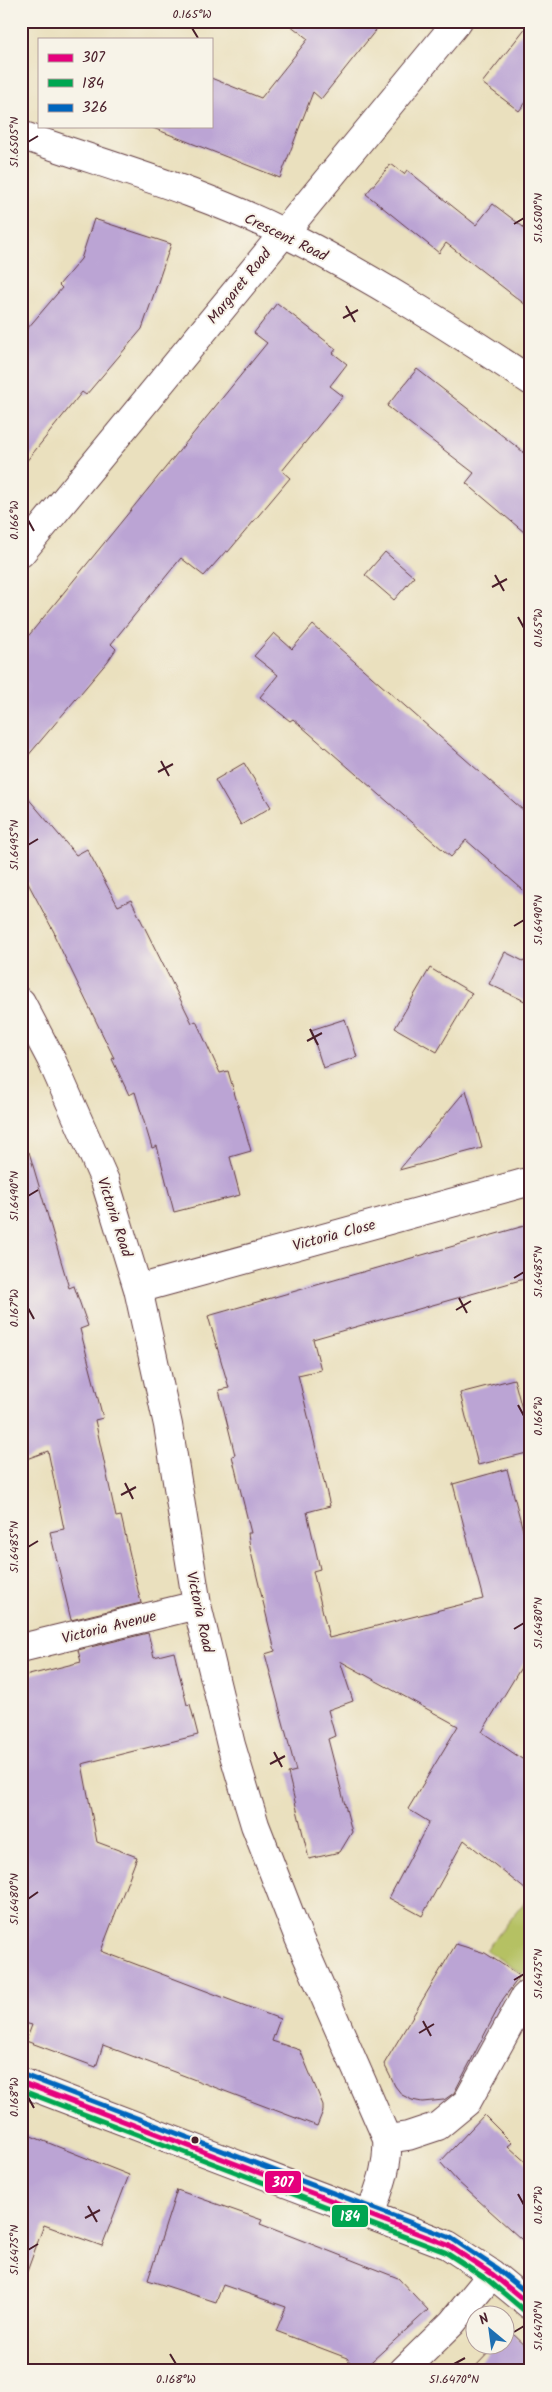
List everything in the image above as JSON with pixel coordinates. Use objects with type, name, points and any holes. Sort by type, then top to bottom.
[{"type":"street","name":"Margaret Road","points":[[21,553],[458,21]]},
{"type":"street","name":"Crescent Road","points":[[21,135],[209,201],[283,232],[381,286],[531,380]]},
{"type":"street","name":"Victoria Road","points":[[21,1002],[51,1059],[105,1182],[138,1289],[168,1425],[196,1605],[231,1746],[258,1834],[299,1938],[387,2138],[388,2153],[385,2173],[370,2215]]},
{"type":"street","name":"Victoria Close","points":[[138,1289],[531,1181]]},
{"type":"street","name":"Victoria Avenue","points":[[21,1648],[196,1605]]},
{"type":"street","points":[[387,2138],[408,2136],[438,2126],[467,2102],[524,1998],[531,1991]]},
{"type":"street","points":[[21,2082],[448,2245],[492,2274],[531,2306]]},
{"type":"street","points":[[403,2371],[452,2322],[492,2274]]},
{"type":"green space","points":[[531,1894],[531,1963],[522,1974],[486,1950]]},
{"type":"building","points":[[285,21],[383,21],[321,99],[313,92],[280,178],[153,128],[212,128],[212,78],[261,98],[308,39]]},
{"type":"building","points":[[531,21],[531,96],[519,111],[482,83]]},
{"type":"building","points":[[391,164],[404,174],[407,170],[476,225],[493,204],[531,233],[531,309],[446,243],[439,253],[366,194]]},
{"type":"building","points":[[94,219],[171,244],[142,329],[86,395],[82,392],[21,468],[21,336],[62,288],[59,285],[81,259]]},
{"type":"building","points":[[277,303],[336,349],[333,353],[347,364],[330,386],[343,396],[282,471],[290,478],[228,552],[226,551],[204,576],[181,558],[111,644],[116,649],[108,661],[21,764],[21,645],[267,343],[254,333]]},
{"type":"building","points":[[417,369],[531,458],[531,538],[466,483],[474,473],[387,406]]},
{"type":"building","points":[[385,552],[414,577],[394,600],[365,575]]},
{"type":"building","points":[[313,625],[531,817],[531,897],[466,840],[451,857],[293,719],[290,721],[260,697],[278,675],[254,656],[274,633],[292,649]]},
{"type":"building","points":[[244,763],[271,807],[241,825],[215,780]]},
{"type":"building","points":[[21,790],[76,855],[87,849],[118,906],[131,900],[192,1023],[196,1021],[220,1073],[228,1071],[251,1151],[230,1157],[240,1195],[174,1212],[157,1146],[152,1148],[135,1092],[129,1095],[112,1059],[114,1058],[55,934],[21,870]]},
{"type":"building","points":[[505,952],[531,965],[531,1004],[489,984]]},
{"type":"building","points":[[430,968],[472,993],[437,1052],[395,1028]]},
{"type":"building","points":[[345,1019],[357,1057],[323,1068],[311,1030]]},
{"type":"building","points":[[466,1090],[482,1148],[399,1170]]},
{"type":"building","points":[[29,1152],[69,1288],[74,1286],[88,1326],[80,1329],[103,1418],[95,1420],[116,1517],[121,1516],[141,1603],[71,1620],[50,1532],[64,1529],[48,1451],[21,1461],[21,1154]]},
{"type":"building","points":[[531,1224],[531,1277],[313,1339],[321,1370],[298,1375],[330,1506],[307,1512],[320,1569],[313,1571],[329,1638],[483,1599],[453,1484],[507,1469],[531,1561],[531,1651],[482,1732],[531,1765],[531,1894],[464,1840],[422,1916],[389,1898],[429,1822],[408,1809],[458,1726],[340,1661],[353,1701],[328,1710],[335,1736],[328,1739],[352,1832],[340,1852],[309,1859],[288,1773],[296,1771],[265,1654],[275,1651],[250,1548],[248,1533],[251,1533],[232,1456],[235,1455],[219,1390],[229,1388],[208,1316]]},
{"type":"building","points":[[514,1379],[531,1443],[531,1452],[478,1465],[460,1393]]},
{"type":"building","points":[[148,1633],[154,1657],[174,1652],[187,1705],[190,1704],[198,1735],[82,1764],[97,1842],[137,1857],[101,1951],[280,2019],[272,2041],[300,2050],[323,2105],[323,2111],[317,2126],[103,2045],[96,2067],[26,2041],[32,2025],[21,2022],[21,1677],[81,1662],[78,1650]]},
{"type":"building","points":[[456,1944],[485,1953],[520,1976],[503,1999],[454,2093],[444,2100],[422,2102],[412,2100],[402,2095],[395,2086],[384,2064]]},
{"type":"building","points":[[484,2115],[512,2143],[508,2146],[531,2167],[531,2248],[457,2181],[440,2162]]},
{"type":"building","points":[[21,2132],[129,2175],[102,2246],[44,2225],[25,2277],[21,2276]]},
{"type":"building","points":[[177,2190],[262,2220],[260,2224],[398,2278],[428,2310],[361,2371],[356,2371],[347,2358],[276,2331],[286,2307],[223,2285],[216,2302],[148,2280]]},
{"type":"building","points":[[514,2335],[531,2351],[531,2371],[471,2371],[487,2354],[514,2354]]},
{"type":"transit line","name":"326","points":[[24,2075],[451,2238],[496,2268],[531,2296]]},
{"type":"transit line","name":"307","points":[[21,2082],[448,2245],[492,2274],[531,2306]]},
{"type":"transit line","name":"184","points":[[21,2090],[445,2252],[488,2280],[526,2312]]}]
